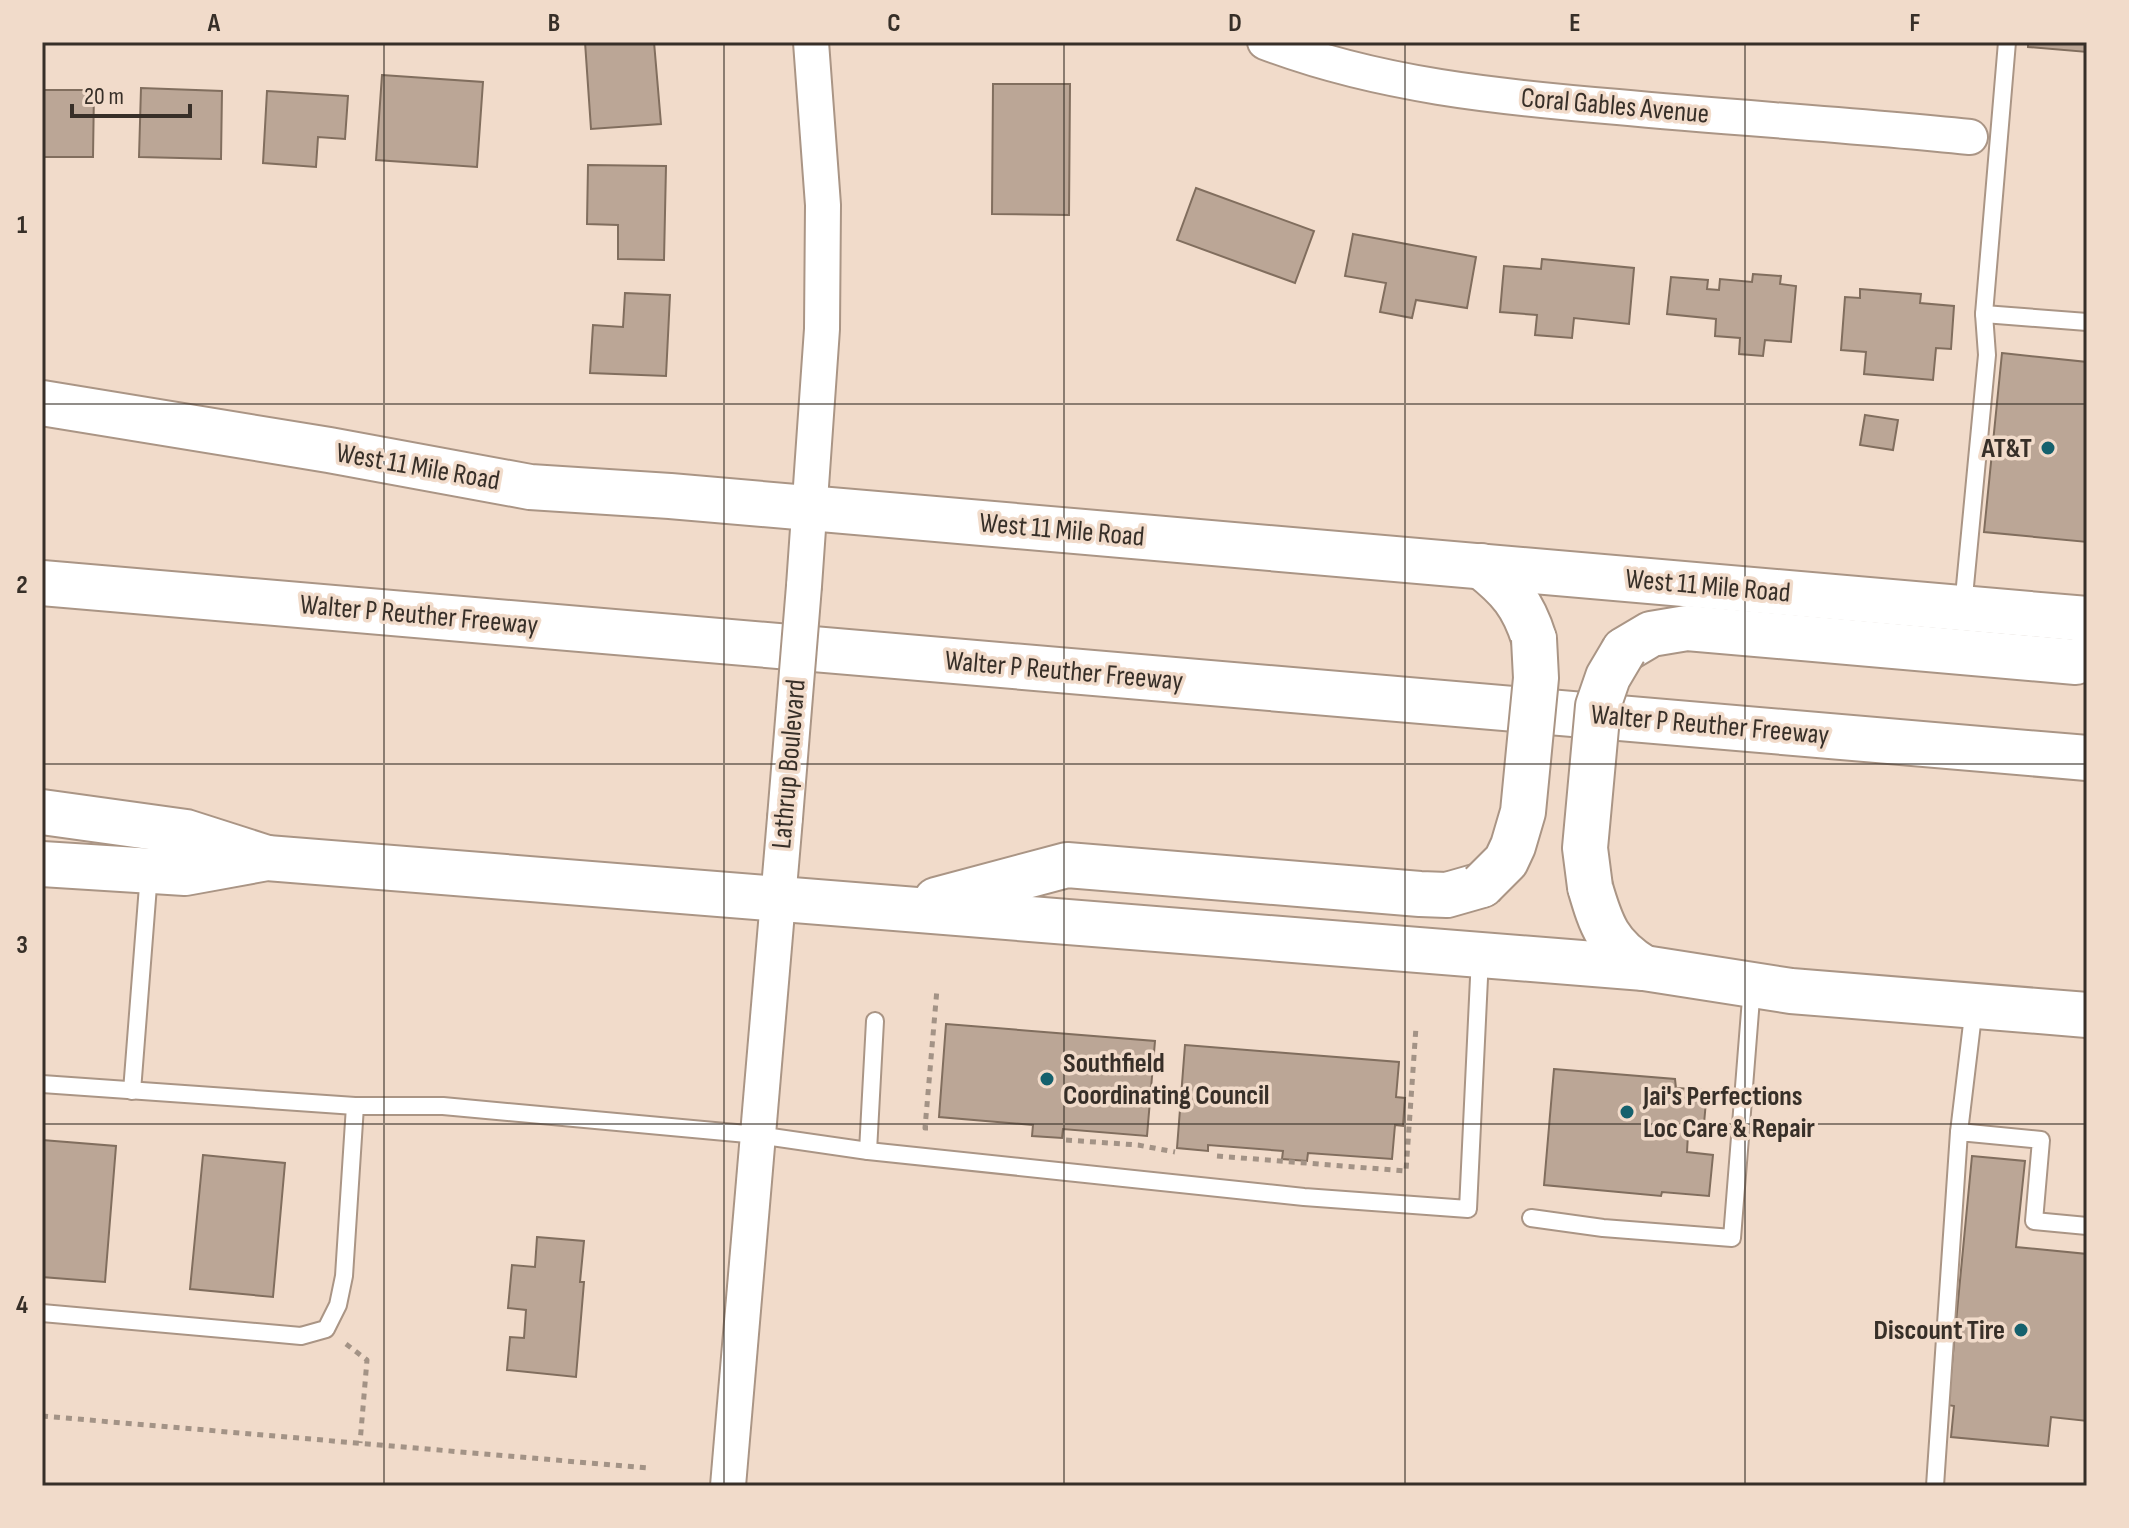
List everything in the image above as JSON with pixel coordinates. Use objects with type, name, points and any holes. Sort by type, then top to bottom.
[{"type":"main road","name":"West 11 Mile Road","points":[[42,403],[530,487],[811,508],[2087,619]]},
{"type":"main road","points":[[907,908],[1067,865],[1420,894],[1447,895],[1482,885],[1506,861],[1523,812],[1536,678],[1534,639],[1520,604],[1501,582],[1481,566]]},
{"type":"main road","name":"Walter P Reuther Freeway","points":[[42,583],[2087,758]]},
{"type":"main road","points":[[1644,968],[1625,957],[1613,945],[1599,917],[1590,887],[1585,848],[1598,706],[1608,677],[1624,650],[1651,634],[1687,628],[2076,662],[2087,657]]},
{"type":"main road","points":[[42,812],[186,832],[267,858],[1644,968],[1791,991],[2087,1015]]},
{"type":"main road","points":[[42,864],[185,873],[267,858]]},
{"type":"street","name":"Lathrup Boulevard","points":[[728,1486],[811,508],[822,329],[823,205],[811,42]]},
{"type":"street","name":"Coral Gables Avenue","points":[[1265,42],[1355,69],[1452,89],[1524,99],[1970,137]]},
{"type":"lane","points":[[1963,609],[1987,355],[1984,314],[2007,42]]},
{"type":"lane","points":[[1984,314],[2087,322]]},
{"type":"lane","points":[[132,1091],[149,872]]},
{"type":"lane","points":[[42,1084],[355,1106],[443,1106],[758,1135],[868,1151],[1304,1197],[1468,1209],[1480,955]]},
{"type":"lane","points":[[1531,1218],[1603,1228],[1732,1238],[1752,984]]},
{"type":"lane","points":[[1935,1486],[1959,1132],[1974,1006]]},
{"type":"lane","points":[[868,1151],[875,1021]]},
{"type":"lane","points":[[42,1313],[301,1336],[326,1329],[338,1305],[344,1276],[355,1106]]},
{"type":"lane","points":[[1959,1132],[2041,1140],[2034,1221],[2087,1226]]},
{"type":"path","points":[[937,989],[925,1128],[940,1129]]},
{"type":"path","points":[[1210,1156],[1406,1171],[1416,1027]]},
{"type":"path","points":[[1061,1140],[1138,1145],[1179,1153]]},
{"type":"path","points":[[344,1342],[367,1360],[360,1443]]},
{"type":"path","points":[[42,1416],[648,1468]]},
{"type":"building","points":[[585,42],[654,42],[661,124],[591,129]]},
{"type":"building","points":[[2028,42],[2087,42],[2087,52],[2028,47]]},
{"type":"building","points":[[382,75],[483,82],[477,167],[376,160]]},
{"type":"building","points":[[993,84],[1070,84],[1069,215],[992,214]]},
{"type":"building","points":[[141,88],[222,91],[221,159],[139,157]]},
{"type":"building","points":[[42,90],[94,90],[93,157],[42,157]]},
{"type":"building","points":[[267,91],[348,96],[345,139],[318,137],[316,167],[263,163]]},
{"type":"building","points":[[588,165],[666,166],[664,260],[618,259],[618,225],[587,224]]},
{"type":"building","points":[[1196,188],[1314,231],[1295,283],[1177,240]]},
{"type":"building","points":[[1353,234],[1476,257],[1467,308],[1416,300],[1412,318],[1380,312],[1386,283],[1345,276]]},
{"type":"building","points":[[1542,259],[1634,268],[1629,324],[1574,318],[1572,338],[1535,335],[1537,315],[1500,312],[1504,266],[1541,269]]},
{"type":"building","points":[[1753,274],[1781,276],[1780,284],[1796,286],[1791,342],[1765,340],[1763,356],[1739,354],[1740,338],[1715,336],[1716,319],[1667,314],[1671,277],[1708,280],[1707,289],[1719,290],[1720,279],[1752,282]]},
{"type":"building","points":[[1860,289],[1921,294],[1920,303],[1954,306],[1951,349],[1936,348],[1933,380],[1864,374],[1866,352],[1841,350],[1845,297],[1860,298]]},
{"type":"building","points":[[625,293],[670,295],[666,376],[590,373],[593,325],[623,327]]},
{"type":"building","points":[[2002,353],[2087,362],[2087,542],[1984,532]]},
{"type":"building","points":[[1865,415],[1898,420],[1893,450],[1860,445]]},
{"type":"building","name":"Southfield Coordinating Council","points":[[946,1024],[1155,1041],[1147,1136],[1063,1129],[1062,1138],[1032,1136],[1033,1125],[939,1117]]},
{"type":"building","points":[[1185,1045],[1399,1062],[1396,1097],[1405,1098],[1403,1126],[1395,1125],[1392,1159],[1308,1153],[1307,1161],[1282,1159],[1283,1151],[1208,1145],[1208,1151],[1177,1148]]},
{"type":"building","name":"Jai's Perfections Loc Care & Repair","points":[[1554,1069],[1675,1079],[1676,1088],[1707,1090],[1703,1135],[1688,1134],[1687,1152],[1713,1155],[1709,1196],[1662,1192],[1661,1196],[1544,1185]]},
{"type":"building","points":[[42,1140],[116,1146],[105,1282],[42,1277]]},
{"type":"building","points":[[203,1155],[285,1163],[273,1297],[190,1289]]},
{"type":"building","name":"Discount Tire","points":[[1972,1156],[2025,1161],[2016,1247],[2087,1254],[2087,1421],[2051,1417],[2048,1446],[1951,1437],[1954,1406],[1948,1405]]},
{"type":"building","points":[[537,1237],[584,1241],[580,1282],[584,1282],[576,1377],[507,1370],[510,1337],[524,1338],[526,1310],[508,1308],[512,1265],[535,1267]]},
{"type":"place","name":"AT&T","points":[[2048,448]]},
{"type":"place","name":"Southfield Coordinating Council","points":[[1047,1079]]},
{"type":"place","name":"Jai's Perfections Loc Care & Repair","points":[[1627,1112]]},
{"type":"place","name":"Discount Tire","points":[[2021,1330]]}]
